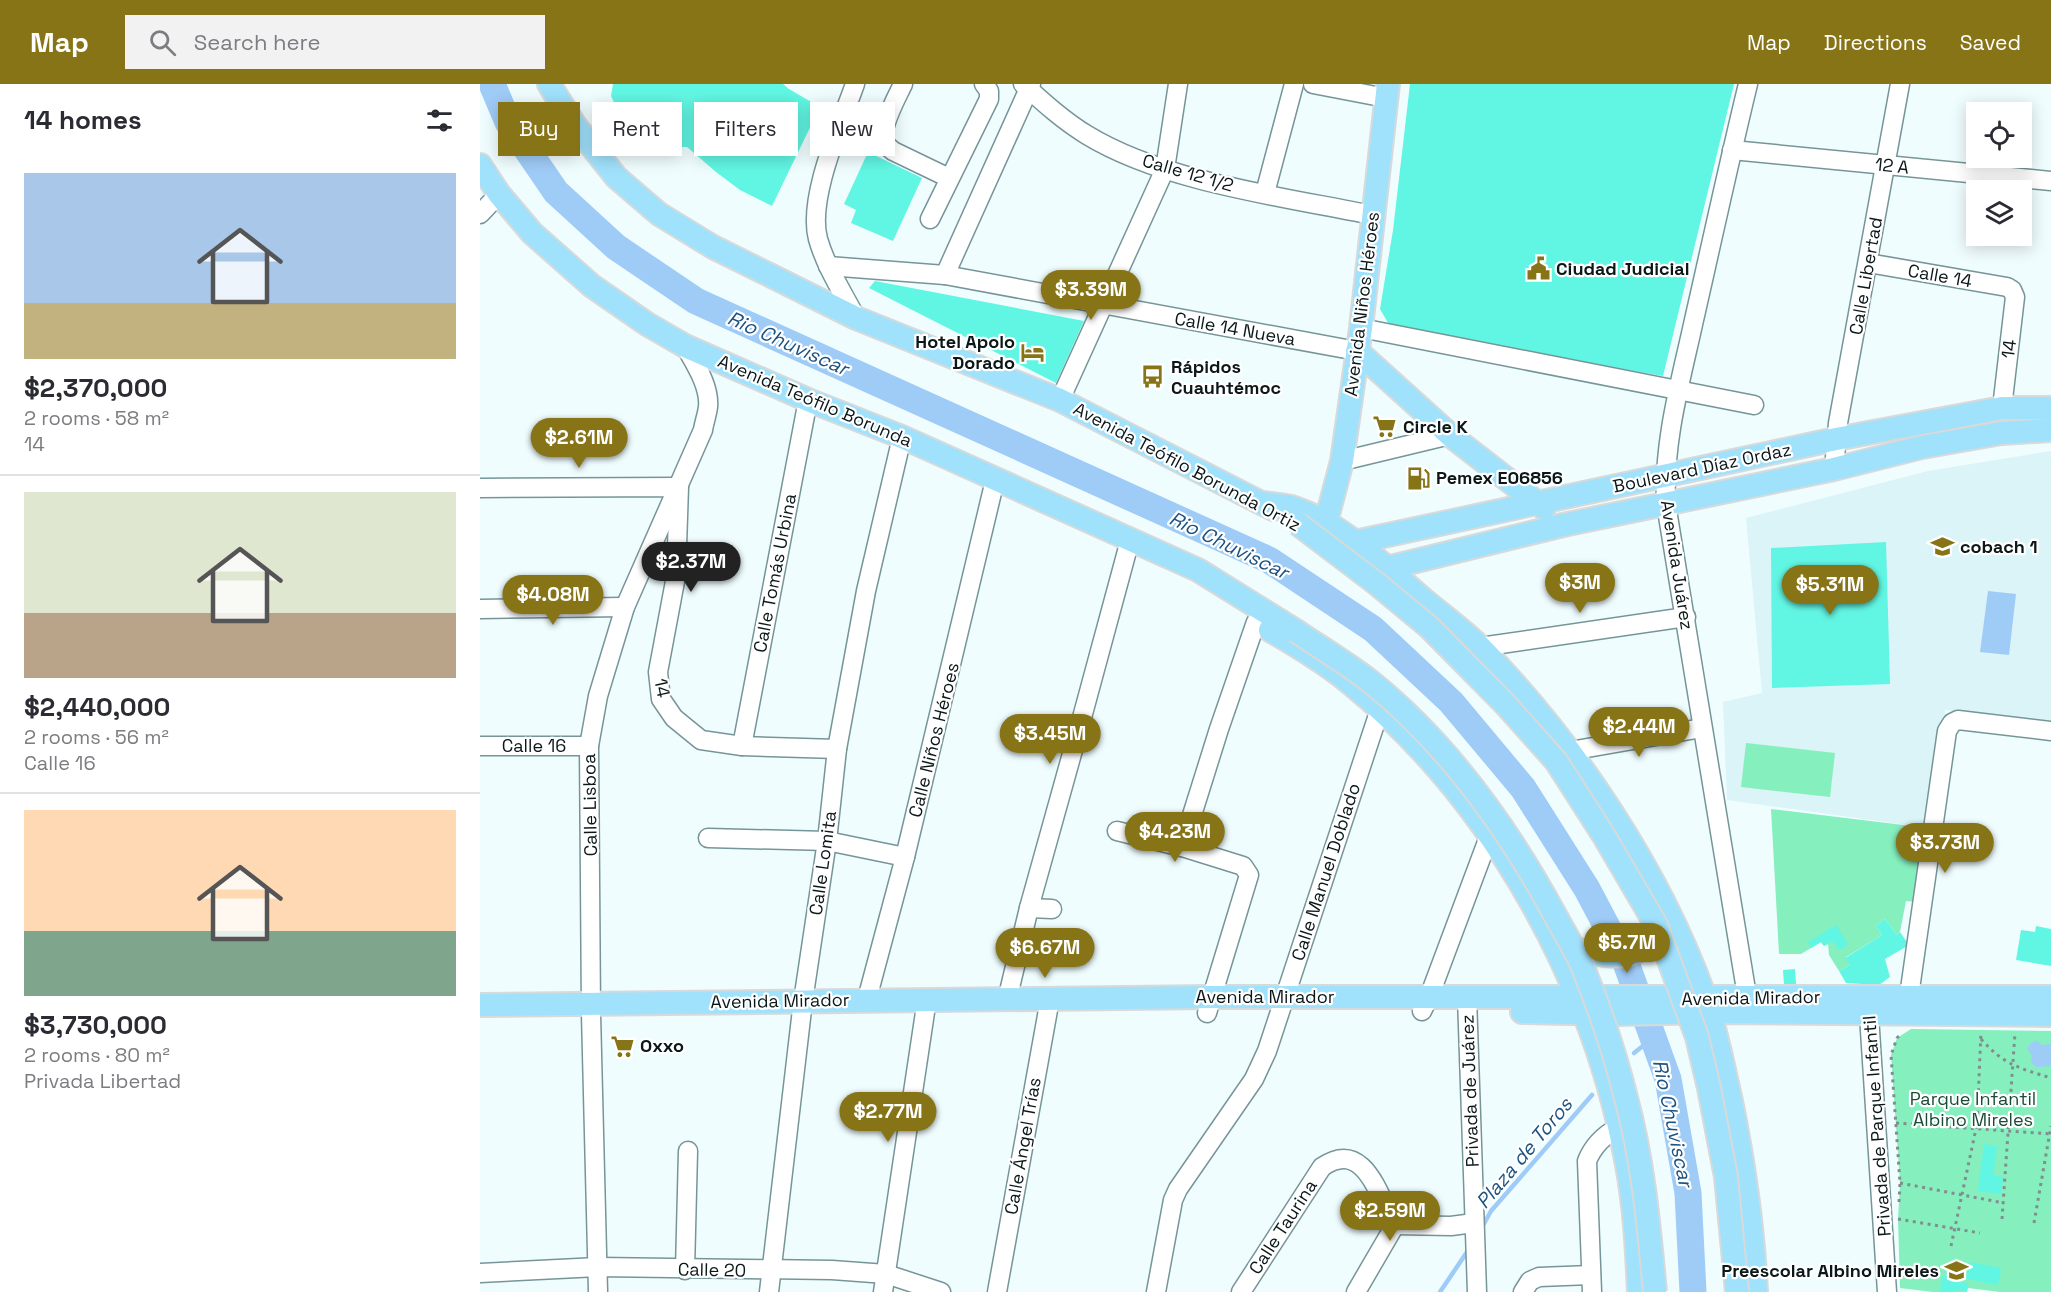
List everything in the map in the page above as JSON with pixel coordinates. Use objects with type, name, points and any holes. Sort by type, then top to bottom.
[{"type":"main road","name":"Avenida Teófilo Borunda Ortiz","points":[[549,84],[574,124],[616,177],[659,214],[713,247],[856,318],[1059,400],[1262,502],[1298,524],[1377,584],[1429,627],[1461,658],[1556,761],[1604,836],[1656,925],[1693,1028],[1709,1089],[1726,1176],[1737,1292]]},
{"type":"main road","name":"Avenida Niños Héroes","points":[[1326,522],[1342,461],[1361,328],[1387,91]]},
{"type":"main road","name":"Avenida Teófilo Borunda","points":[[480,165],[499,194],[532,233],[592,286],[647,324],[685,346],[808,400],[902,437],[1198,570],[1296,631],[1371,682],[1407,714],[1447,756],[1504,827],[1581,963],[1605,1025],[1626,1096],[1649,1220],[1654,1292]]},
{"type":"main road","points":[[1357,351],[1450,435],[1563,525]]},
{"type":"main road","name":"Boulevard Díaz Ordaz","points":[[1355,542],[1836,439],[2002,408],[2051,408]]},
{"type":"main road","name":"Boulevard Díaz Ordaz","points":[[1387,568],[1563,525],[1834,469],[1922,447],[2001,433],[2051,430]]},
{"type":"main road","points":[[1262,502],[1291,507],[1326,522],[1355,542],[1480,647],[1570,751],[1641,860],[1682,940],[1707,1005],[1723,1065],[1744,1165],[1751,1218],[1756,1292]]},
{"type":"main road","name":"Avenida Teófilo Borunda","points":[[1198,570],[1224,597],[1256,622],[1291,642],[1348,682],[1380,709],[1434,766],[1490,834],[1554,944],[1581,1005],[1604,1071],[1627,1166],[1635,1226],[1639,1292]]},
{"type":"main road","points":[[1554,944],[1599,955],[1617,956],[1646,946],[1667,912]]},
{"type":"main road","name":"Avenida Mirador","points":[[480,1005],[591,1008],[1426,1004],[1869,1006],[2051,997]]},
{"type":"main road","name":"Avenida Mirador","points":[[803,1008],[867,999],[926,1006],[1007,1000],[1049,1007]]},
{"type":"main road","name":"Avenida Mirador","points":[[1908,1005],[2051,1015]]},
{"type":"main road","name":"Avenida Mirador","points":[[480,1015],[591,1008]]},
{"type":"street","points":[[855,84],[832,147],[819,191],[815,215],[818,238],[828,266],[856,318]]},
{"type":"street","points":[[903,84],[885,127],[883,138],[886,145],[949,178]]},
{"type":"street","points":[[930,219],[989,99],[989,92],[984,84]]},
{"type":"street","points":[[1265,194],[1294,84]]},
{"type":"street","points":[[1313,84],[1387,91]]},
{"type":"street","name":"Avenida Juárez","points":[[1748,84],[1678,390],[1665,477],[1666,504],[1749,1005]]},
{"type":"street","name":"Calle Libertad","points":[[1834,469],[1836,439],[1900,84]]},
{"type":"street","points":[[1059,400],[1165,169],[1175,85]]},
{"type":"street","points":[[945,275],[1028,86]]},
{"type":"street","name":"Calle 12 1/2","points":[[1028,86],[1062,118],[1089,136],[1126,155],[1165,169],[1265,194],[1372,215]]},
{"type":"street","name":"12 A","points":[[1732,150],[2051,181]]},
{"type":"street","points":[[480,214],[499,194]]},
{"type":"street","name":"Calle 14","points":[[1868,263],[2007,287],[2012,290]]},
{"type":"street","name":"Calle 14 Nueva","points":[[828,266],[945,275],[1357,351]]},
{"type":"street","name":"14","points":[[2002,408],[2015,297],[2012,290]]},
{"type":"street","points":[[1361,328],[1754,405]]},
{"type":"street","name":"Calle Lisboa","points":[[598,1292],[591,1008],[589,746],[598,696],[625,607],[703,430],[708,406],[701,375],[685,346]]},
{"type":"street","name":"Calle Tomás Urbina","points":[[742,746],[808,400]]},
{"type":"street","points":[[1342,461],[1450,435]]},
{"type":"street","name":"Calle Lomita","points":[[769,1292],[837,749],[867,591],[902,437]]},
{"type":"street","name":"Calle Niños Héroes","points":[[867,999],[905,857],[995,480]]},
{"type":"street","points":[[480,488],[679,487]]},
{"type":"street","name":"14","points":[[679,487],[676,576],[658,672],[661,699],[674,718],[701,740],[742,746],[837,749]]},
{"type":"street","points":[[1007,1000],[1029,908],[1130,540]]},
{"type":"street","points":[[480,609],[625,607]]},
{"type":"street","points":[[1480,647],[1686,617]]},
{"type":"street","points":[[1182,847],[1256,622]]},
{"type":"street","name":"Calle Manuel Doblado","points":[[1156,1292],[1173,1200],[1178,1189],[1254,1079],[1267,1051],[1380,709]]},
{"type":"street","points":[[1908,1005],[1947,731],[1952,723],[1958,720],[2051,730]]},
{"type":"street","points":[[1570,751],[1702,728]]},
{"type":"street","name":"Calle 16","points":[[480,746],[589,746]]},
{"type":"street","points":[[1117,831],[1182,847],[1243,866],[1247,870],[1249,875],[1209,1005]]},
{"type":"street","points":[[1426,1004],[1490,834]]},
{"type":"street","points":[[708,838],[827,841],[905,857]]},
{"type":"street","points":[[1029,908],[1052,909]]},
{"type":"street","name":"Privada de Juárez","points":[[1467,1004],[1477,1292]]},
{"type":"street","points":[[885,1283],[926,1006]]},
{"type":"street","name":"Privada de Parque Infantil","points":[[1869,1006],[1887,1292]]},
{"type":"street","name":"Calle Ángel Trías","points":[[997,1292],[1049,1007]]},
{"type":"street","points":[[1523,1292],[1530,1281],[1539,1277],[1591,1284],[1587,1161],[1592,1150],[1602,1139],[1619,1127]]},
{"type":"street","points":[[685,1270],[688,1151]]},
{"type":"street","name":"Calle Taurina","points":[[1241,1292],[1322,1167],[1332,1160],[1354,1159],[1367,1172],[1395,1225]]},
{"type":"street","points":[[1356,1292],[1395,1225],[1450,1226],[1474,1223]]},
{"type":"street","name":"Calle 20","points":[[480,1273],[598,1268],[832,1270],[885,1283],[941,1292]]},
{"type":"path","points":[[1951,1246],[1976,1130],[1981,1030]]},
{"type":"path","points":[[2002,1220],[2015,1030]]},
{"type":"path","points":[[1981,1039],[1992,1052],[2013,1066],[2051,1078]]},
{"type":"path","points":[[1891,1055],[1900,1183],[1899,1207]]},
{"type":"path","points":[[1896,1123],[2050,1134]]},
{"type":"path","points":[[2034,1223],[2051,1126]]},
{"type":"path","points":[[1900,1183],[2004,1203]]},
{"type":"path","points":[[1898,1230],[1898,1219],[1980,1233]]},
{"type":"shaded area","points":[[2051,451],[2051,722],[1945,710],[1928,828],[1727,800],[1723,702],[1762,693],[1746,518],[1928,471]]},
{"type":"green space","points":[[1746,743],[1835,753],[1830,797],[1741,787]]},
{"type":"green space","points":[[1771,809],[1928,828],[1917,902],[1906,901],[1900,932],[1897,935],[1885,919],[1876,926],[1882,935],[1846,957],[1850,965],[1839,971],[1829,955],[1828,944],[1824,946],[1821,942],[1801,954],[1779,954]]},
{"type":"green space","name":"Parque Infantil Albino Mireles","points":[[1911,1029],[2051,1031],[2051,1292],[2000,1292],[1968,1288],[1967,1292],[1933,1292],[1900,1288],[1898,1219],[1900,1183],[1891,1055],[1897,1038]]},
{"type":"water","points":[[1988,591],[2016,594],[2009,655],[1980,652]]},
{"type":"water","points":[[2038,1041],[2042,1045],[2051,1044],[2051,1066],[2036,1067],[2031,1062],[2029,1046],[2032,1042]]},
{"type":"building","points":[[613,84],[783,84],[811,102],[810,128],[798,152],[798,102],[694,102],[694,153],[687,147],[682,147],[682,102],[614,102],[611,96]]},
{"type":"building","name":"Ciudad Judicial","points":[[1410,84],[1734,84],[1663,376],[1392,330],[1380,309],[1393,230]]},
{"type":"building","points":[[697,156],[796,156],[772,206],[740,190]]},
{"type":"building","points":[[866,156],[876,156],[922,178],[893,241],[851,223],[856,210],[844,204]]},
{"type":"building","name":"Hotel Apolo Dorado","points":[[875,281],[1084,321],[1056,383],[869,288]]},
{"type":"building","points":[[1886,542],[1890,684],[1772,688],[1771,548]]},
{"type":"building","points":[[1885,919],[1897,935],[1900,932],[1909,945],[1885,959],[1890,977],[1879,985],[1846,983],[1839,971],[1850,965],[1845,958],[1882,935],[1876,926]]},
{"type":"building","points":[[1836,925],[1848,944],[1839,950],[1833,941],[1824,946],[1821,942],[1811,948],[1808,942]]},
{"type":"building","points":[[2036,926],[2051,929],[2051,966],[2016,960],[2021,930],[2035,932]]},
{"type":"building","points":[[1795,969],[1796,984],[1784,985],[1783,970]]},
{"type":"building","points":[[1984,1144],[1997,1146],[1993,1175],[2003,1177],[2001,1194],[1978,1191]]},
{"type":"building","points":[[1969,1262],[2001,1268],[1998,1285],[1966,1279]]},
{"type":"building","points":[[1942,1276],[1959,1278],[1958,1282],[1968,1283],[1967,1291],[1940,1291]]},
{"type":"waterway","name":"Rio Chuviscar","points":[[492,84],[508,122],[556,192],[616,247],[696,301],[1269,560],[1373,629],[1451,702],[1523,788],[1587,889],[1626,963],[1668,1079],[1688,1193],[1693,1292]]},
{"type":"waterway","name":"Plaza de Toros","points":[[1634,1053],[1653,1038]]},
{"type":"waterway","name":"Plaza de Toros","points":[[1481,1229],[1491,1211],[1592,1095]]},
{"type":"waterway","name":"Plaza de Toros","points":[[1440,1292],[1469,1249]]},
{"type":"place","name":"Ciudad Judicial","points":[[1538,269]]},
{"type":"place","name":"Hotel Apolo Dorado","points":[[1033,352]]},
{"type":"place","name":"Rápidos Cuauhtémoc","points":[[1153,377]]},
{"type":"place","name":"Circle K","points":[[1385,427]]},
{"type":"place","name":"Pemex E06856","points":[[1418,478]]},
{"type":"place","name":"cobach 1","points":[[1942,547]]},
{"type":"place","name":"Oxxo","points":[[622,1046]]},
{"type":"place","name":"Preescolar Albino Mireles","points":[[1957,1271]]}]
